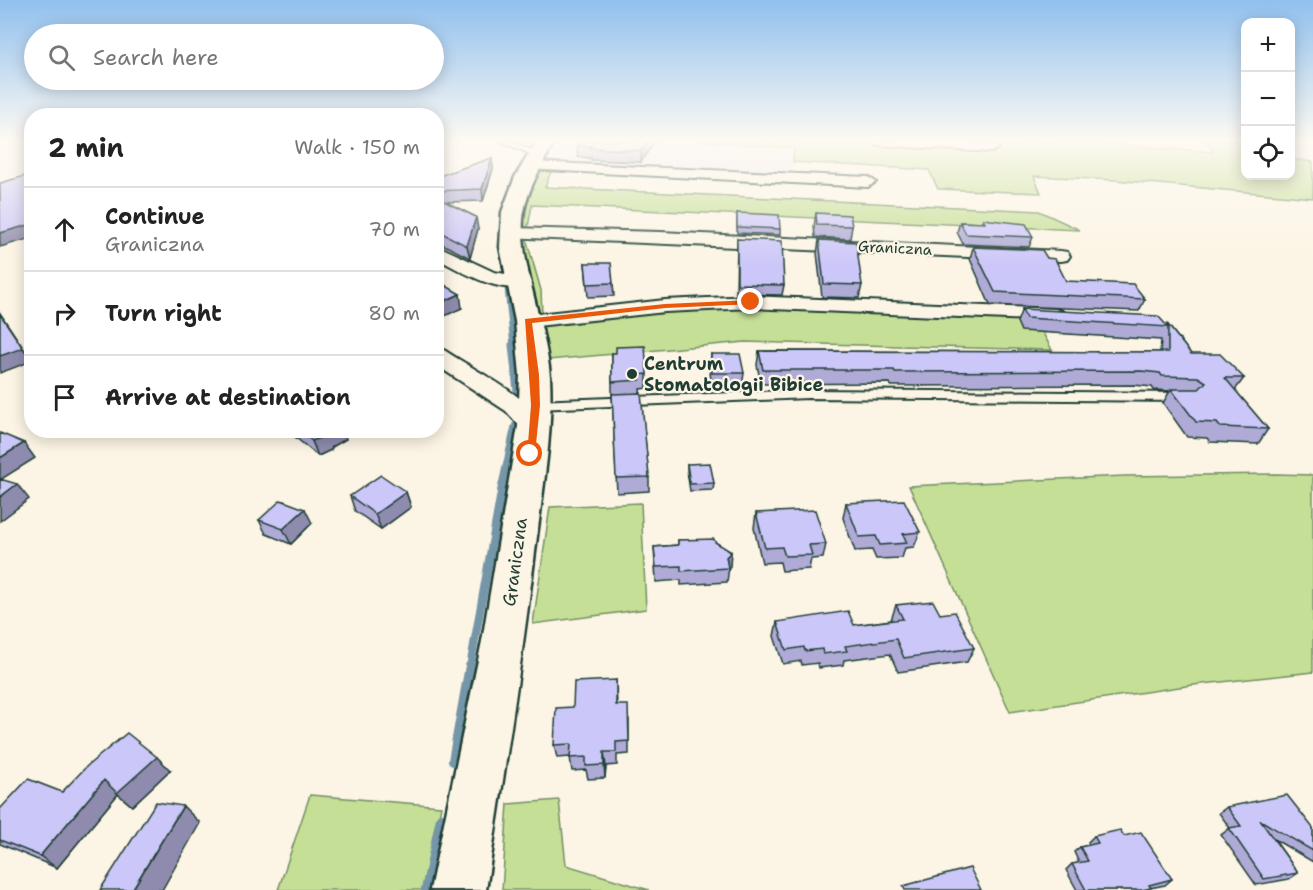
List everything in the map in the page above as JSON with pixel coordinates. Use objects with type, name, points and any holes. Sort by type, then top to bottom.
[{"type":"street","name":"Graniczna","points":[[458,890],[503,641],[535,415],[535,375],[528,321],[512,247],[513,212],[526,183]]},
{"type":"street","name":"Graniczna","points":[[512,233],[1061,256]]},
{"type":"street","points":[[444,254],[490,279],[520,282]]},
{"type":"street","points":[[528,321],[665,306],[751,302],[1071,316]]},
{"type":"street","points":[[444,360],[514,406],[535,415]]},
{"type":"lane","points":[[535,415],[808,394],[1189,398]]},
{"type":"green space","points":[[533,183],[547,183],[545,187],[1039,211],[1080,230],[532,205],[526,238],[541,290],[542,315],[539,313],[520,231]]},
{"type":"green space","points":[[935,183],[1037,183],[1041,193],[938,189]]},
{"type":"green space","points":[[1143,183],[1313,183],[1313,198]]},
{"type":"green space","points":[[735,307],[1036,320],[1052,350],[745,342],[548,360],[543,324],[656,312]]},
{"type":"green space","points":[[1313,475],[1313,672],[1193,685],[1010,712],[909,486],[1125,476]]},
{"type":"green space","points":[[641,503],[646,609],[533,624],[550,507]]},
{"type":"green space","points":[[310,795],[441,806],[425,890],[278,890]]},
{"type":"green space","points":[[559,800],[566,865],[649,890],[502,890],[508,804]]},
{"type":"building","points":[[0,183],[24,183],[24,226],[0,233]]},
{"type":"building","points":[[444,183],[484,183],[482,189],[444,191]]},
{"type":"building","points":[[444,201],[476,217],[467,246],[444,234]]},
{"type":"building","points":[[737,213],[779,215],[780,229],[737,227]]},
{"type":"building","points":[[816,213],[850,215],[852,226],[817,225]]},
{"type":"building","points":[[983,219],[1026,224],[1033,237],[966,234],[960,222],[985,223]]},
{"type":"building","points":[[737,239],[782,241],[784,285],[737,284]]},
{"type":"building","points":[[819,240],[856,242],[862,285],[824,284]]},
{"type":"building","points":[[973,247],[1042,250],[1047,258],[1055,259],[1066,281],[1133,284],[1145,299],[995,292]]},
{"type":"building","points":[[585,263],[611,263],[613,283],[587,284]]},
{"type":"building","points":[[444,285],[460,294],[444,301]]},
{"type":"building","points":[[1022,309],[1158,316],[1168,327],[1026,318]]},
{"type":"building","points":[[0,314],[23,348],[0,356]]},
{"type":"building","points":[[1168,325],[1191,354],[1220,354],[1244,378],[1225,378],[1268,429],[1220,427],[1217,423],[1196,422],[1171,389],[1199,389],[1206,382],[1198,377],[1162,376],[1160,373],[1141,371],[763,370],[759,351],[1168,352]]},
{"type":"building","points":[[645,346],[647,374],[640,375],[640,380],[612,382],[612,353],[616,353],[616,347]]},
{"type":"building","points":[[711,354],[740,354],[744,373],[712,373]]},
{"type":"building","points":[[641,393],[649,477],[616,478],[612,394]]},
{"type":"building","points":[[0,433],[24,443],[0,458]]},
{"type":"building","points":[[710,463],[714,483],[690,484],[687,464]]},
{"type":"building","points":[[381,475],[406,492],[375,514],[350,496]]},
{"type":"building","points":[[0,479],[17,484],[0,497]]},
{"type":"building","points":[[281,500],[305,509],[283,529],[259,520]]},
{"type":"building","points":[[904,500],[920,532],[903,534],[907,543],[880,545],[876,536],[859,537],[846,503]]},
{"type":"building","points":[[815,510],[826,544],[809,545],[812,555],[785,556],[782,547],[765,548],[756,513]]},
{"type":"building","points":[[714,539],[731,552],[726,557],[728,568],[681,571],[681,566],[656,567],[654,547],[678,545],[678,540]]},
{"type":"building","points":[[933,601],[940,614],[955,612],[974,648],[904,658],[896,639],[845,646],[847,651],[823,654],[822,649],[805,651],[804,647],[786,650],[777,622],[848,611],[854,625],[903,619],[896,605]]},
{"type":"building","points":[[616,680],[616,705],[628,705],[629,741],[616,742],[616,752],[604,752],[604,765],[586,766],[586,757],[570,758],[571,744],[554,745],[556,708],[573,707],[574,682]]},
{"type":"building","points":[[127,733],[157,757],[117,793],[104,780],[40,856],[0,840],[0,809],[28,779],[62,792],[87,766]]},
{"type":"building","points":[[1287,795],[1313,828],[1313,851],[1260,820],[1298,873],[1264,879],[1229,828],[1241,826],[1227,807]]},
{"type":"building","points":[[156,802],[183,806],[132,890],[100,890]]},
{"type":"building","points":[[1120,830],[1124,836],[1141,832],[1172,879],[1149,885],[1151,888],[1142,890],[1086,890],[1072,864],[1088,861],[1080,847],[1098,843],[1094,836]]},
{"type":"building","points":[[970,868],[981,890],[905,890],[903,886]]},
{"type":"waterway","points":[[509,193],[513,183]]},
{"type":"waterway","points":[[501,248],[505,275]]},
{"type":"waterway","points":[[507,289],[513,346]]},
{"type":"waterway","points":[[512,345],[517,391]]},
{"type":"waterway","points":[[501,489],[515,426]]},
{"type":"waterway","points":[[470,667],[502,487]]},
{"type":"waterway","points":[[453,761],[470,666]]},
{"type":"waterway","points":[[426,890],[441,818]]},
{"type":"place","name":"Centrum Stomatologii Bibice","points":[[632,374]]},
{"type":"route","points":[[530,454],[536,405],[535,375],[528,321],[665,306],[751,302]]}]
